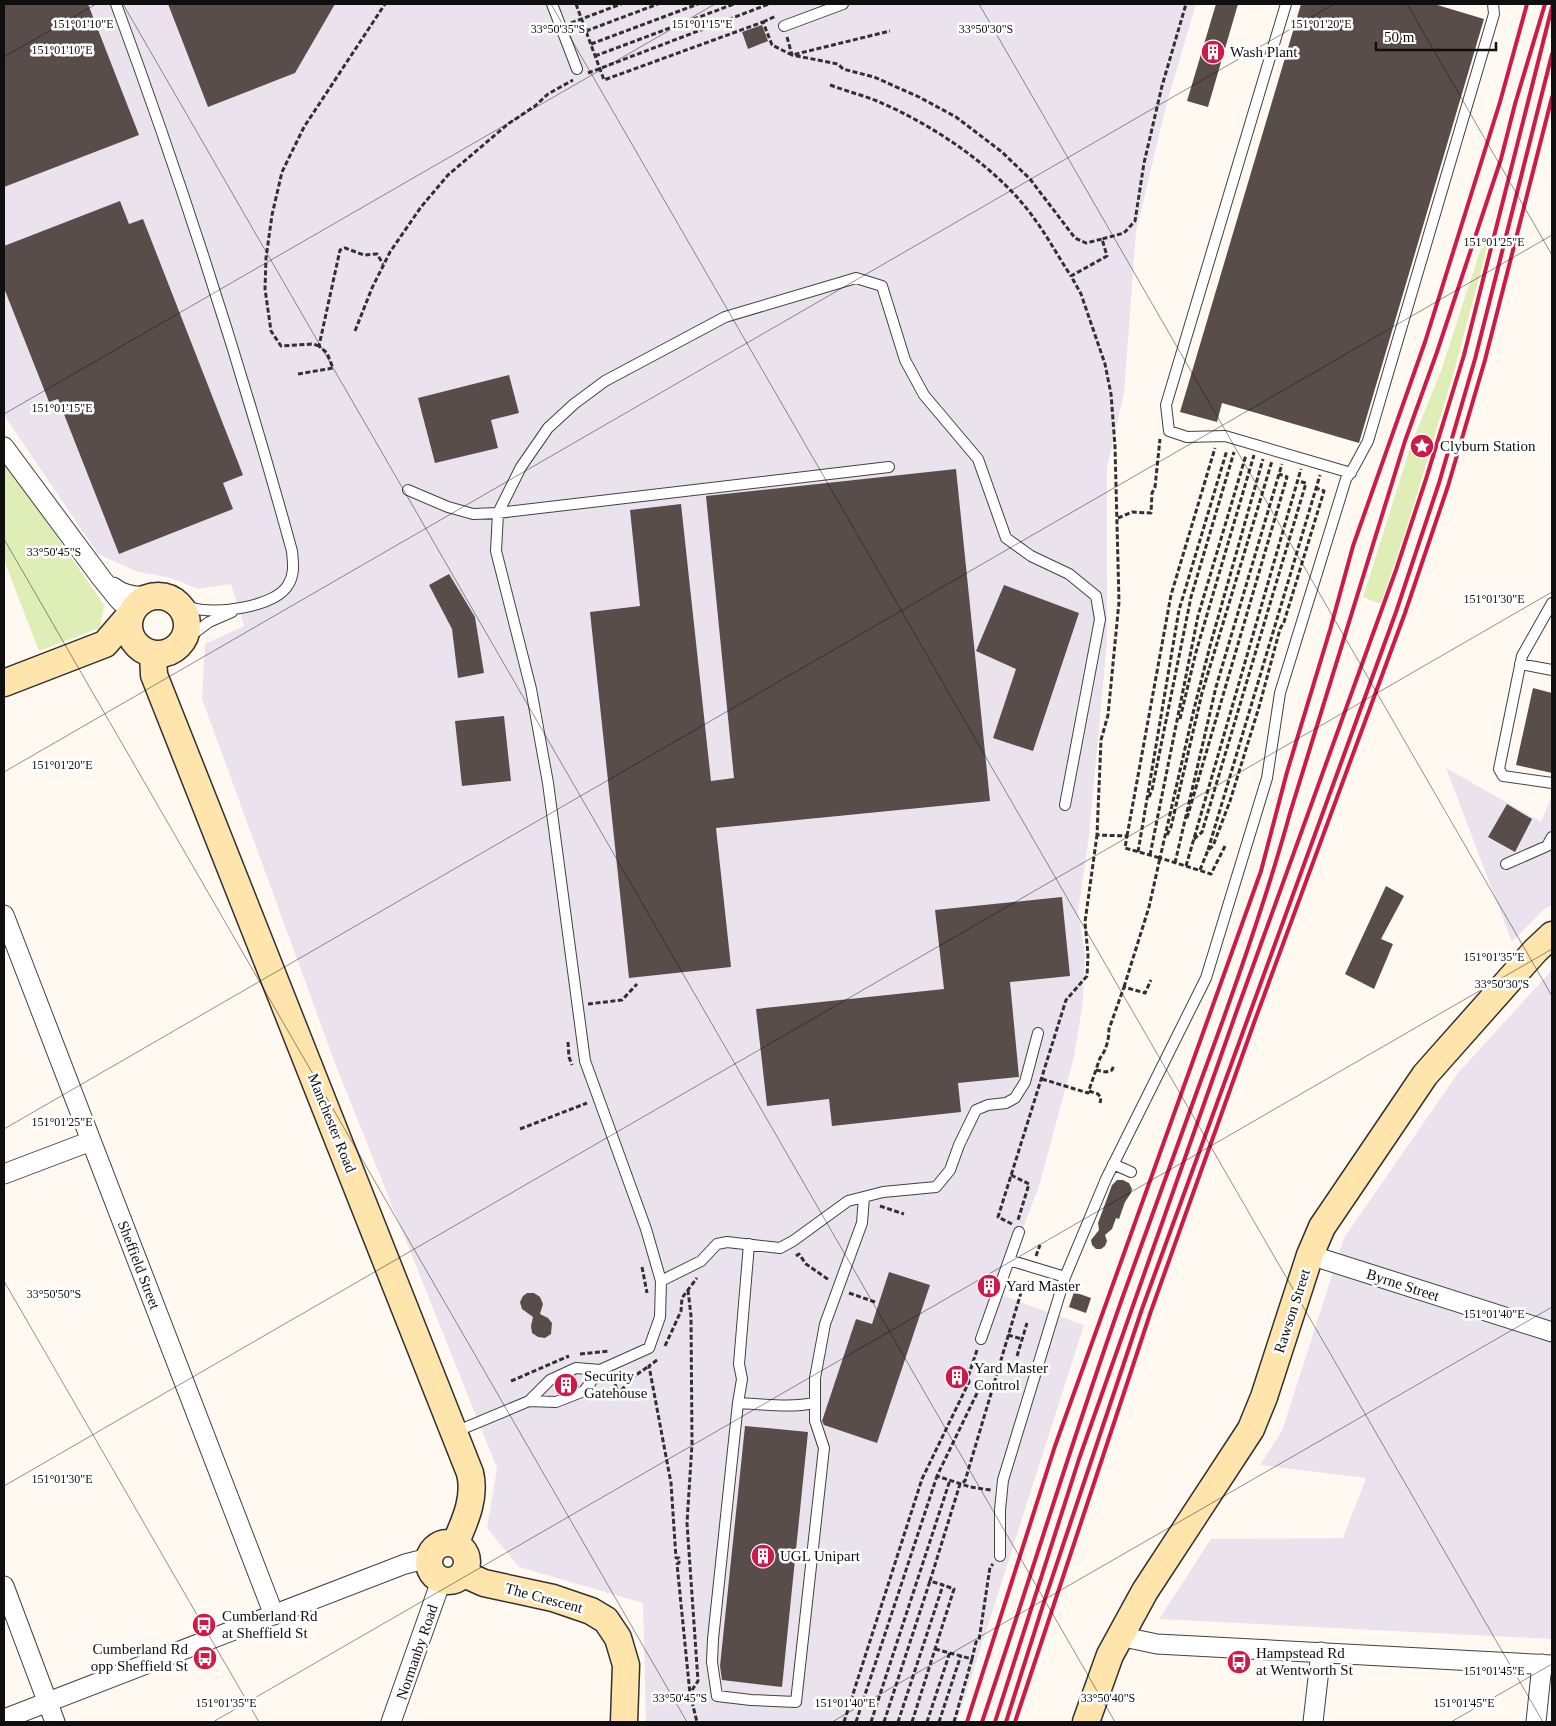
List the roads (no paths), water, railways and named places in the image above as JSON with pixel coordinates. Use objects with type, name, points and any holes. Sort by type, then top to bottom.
[{"type":"main road","points":[[4,684],[105,644],[137,608],[158,595],[167,596],[175,601],[186,614],[188,624],[186,635],[163,650],[105,644]]},
{"type":"main road","points":[[137,608],[128,625],[136,644],[163,650]]},
{"type":"main road","name":"Manchester Road","points":[[163,650],[166,661],[163,674],[166,705],[470,1473],[473,1486],[470,1504],[455,1544]]},
{"type":"main road","name":"Rawson Street","points":[[1086,1722],[1110,1656],[1145,1591],[1252,1429],[1310,1256],[1322,1228],[1425,1075],[1528,958],[1552,935]]},
{"type":"main road","points":[[442,1543],[455,1544],[466,1554],[467,1568],[452,1577],[435,1577],[430,1572],[429,1558],[436,1546],[442,1543]]},
{"type":"main road","name":"The Crescent","points":[[452,1577],[554,1598],[591,1611],[606,1620],[618,1638],[626,1666],[624,1722]]},
{"type":"street","points":[[4,447],[102,580],[119,600],[137,608]]},
{"type":"street","name":"Sheffield Street","points":[[4,916],[274,1614]]},
{"type":"street","points":[[4,1174],[92,1141]]},
{"type":"street","name":"Byrne Street","points":[[1310,1256],[1552,1332]]},
{"type":"street","points":[[4,1719],[405,1564],[429,1558]]},
{"type":"street","name":"Normanby Road","points":[[392,1722],[452,1577]]},
{"type":"street","points":[[4,1586],[55,1722]]},
{"type":"street","points":[[1120,1636],[1157,1644],[1547,1664],[1536,1722]]},
{"type":"street","points":[[1313,1722],[1321,1652]]},
{"type":"lane","points":[[116,4],[153,106],[218,299],[292,551],[294,572],[288,586],[278,596],[239,608],[209,622],[163,650]]},
{"type":"lane","points":[[552,4],[578,73]]},
{"type":"lane","points":[[784,26],[843,4]]},
{"type":"lane","points":[[1286,4],[1166,405],[1169,431],[1187,437],[1219,436],[1234,438],[1351,473]]},
{"type":"lane","points":[[1000,1556],[1000,1510],[1003,1480],[1065,1277],[1113,1164],[1206,978],[1267,778],[1280,693],[1346,479],[1368,441],[1494,14],[1490,4]]},
{"type":"lane","points":[[529,1401],[556,1402],[584,1391],[600,1370],[649,1348],[660,1317],[661,1280],[646,1229],[585,1061],[548,783],[530,689],[496,551],[498,513],[521,467],[548,428],[574,404],[605,381],[725,317],[856,278],[882,286],[905,360],[924,395],[978,459],[1006,538],[1031,556],[1069,574],[1096,596],[1100,619],[1065,805]]},
{"type":"lane","points":[[408,490],[448,507],[473,514],[498,513],[889,467]]},
{"type":"lane","points":[[175,601],[194,608],[212,610],[239,608]]},
{"type":"lane","points":[[1552,603],[1522,656],[1499,769],[1504,776],[1552,783]]},
{"type":"lane","points":[[1520,664],[1552,670]]},
{"type":"lane","points":[[1506,864],[1547,846],[1552,837]]},
{"type":"lane","points":[[661,1280],[701,1261],[717,1244],[726,1242],[780,1248],[794,1241],[848,1201],[883,1192],[936,1187],[950,1170],[958,1145],[976,1110],[988,1105],[1006,1103],[1015,1098],[1025,1082],[1038,1033]]},
{"type":"lane","points":[[1113,1164],[1131,1172]]},
{"type":"lane","points":[[748,1244],[739,1364],[742,1378],[712,1662],[717,1696],[796,1702],[824,1448],[815,1421],[815,1378],[825,1324],[862,1223],[864,1197]]},
{"type":"lane","points":[[981,1339],[1019,1232]]},
{"type":"lane","points":[[1009,1260],[1065,1277]]},
{"type":"lane","points":[[455,1432],[529,1401],[550,1380],[576,1368],[600,1370]]},
{"type":"lane","points":[[738,1402],[780,1406],[800,1406],[815,1403]]},
{"type":"railway","points":[[967,1722],[1055,1446],[1261,871],[1287,772],[1353,546],[1425,342],[1500,102],[1527,4]]},
{"type":"railway","points":[[982,1722],[1123,1296],[1259,915],[1405,441],[1437,352],[1501,159],[1515,104],[1545,4]]},
{"type":"railway","points":[[995,1722],[1079,1459],[1236,1013],[1396,570],[1426,479],[1464,355],[1552,7]]},
{"type":"railway","points":[[1006,1722],[1142,1309],[1396,612],[1439,483],[1475,359],[1552,54]]},
{"type":"railway","points":[[1015,1722],[1151,1311],[1255,1020],[1405,613],[1448,486],[1485,360],[1552,97]]},
{"type":"place","name":"Wash Plant","points":[[1213,52]]},
{"type":"place","name":"Clyburn Station","points":[[1422,446]]},
{"type":"place","name":"Yard Master","points":[[989,1286]]},
{"type":"place","name":"Yard Master Control","points":[[957,1377]]},
{"type":"place","name":"Security Gatehouse","points":[[566,1385]]},
{"type":"place","name":"UGL Unipart","points":[[763,1556]]},
{"type":"place","name":"Cumberland Rd at Sheffield St","points":[[204,1625]]},
{"type":"place","name":"Cumberland Rd opp Sheffield St","points":[[205,1658]]},
{"type":"place","name":"Hampstead Rd at Wentworth St","points":[[1239,1662]]}]
